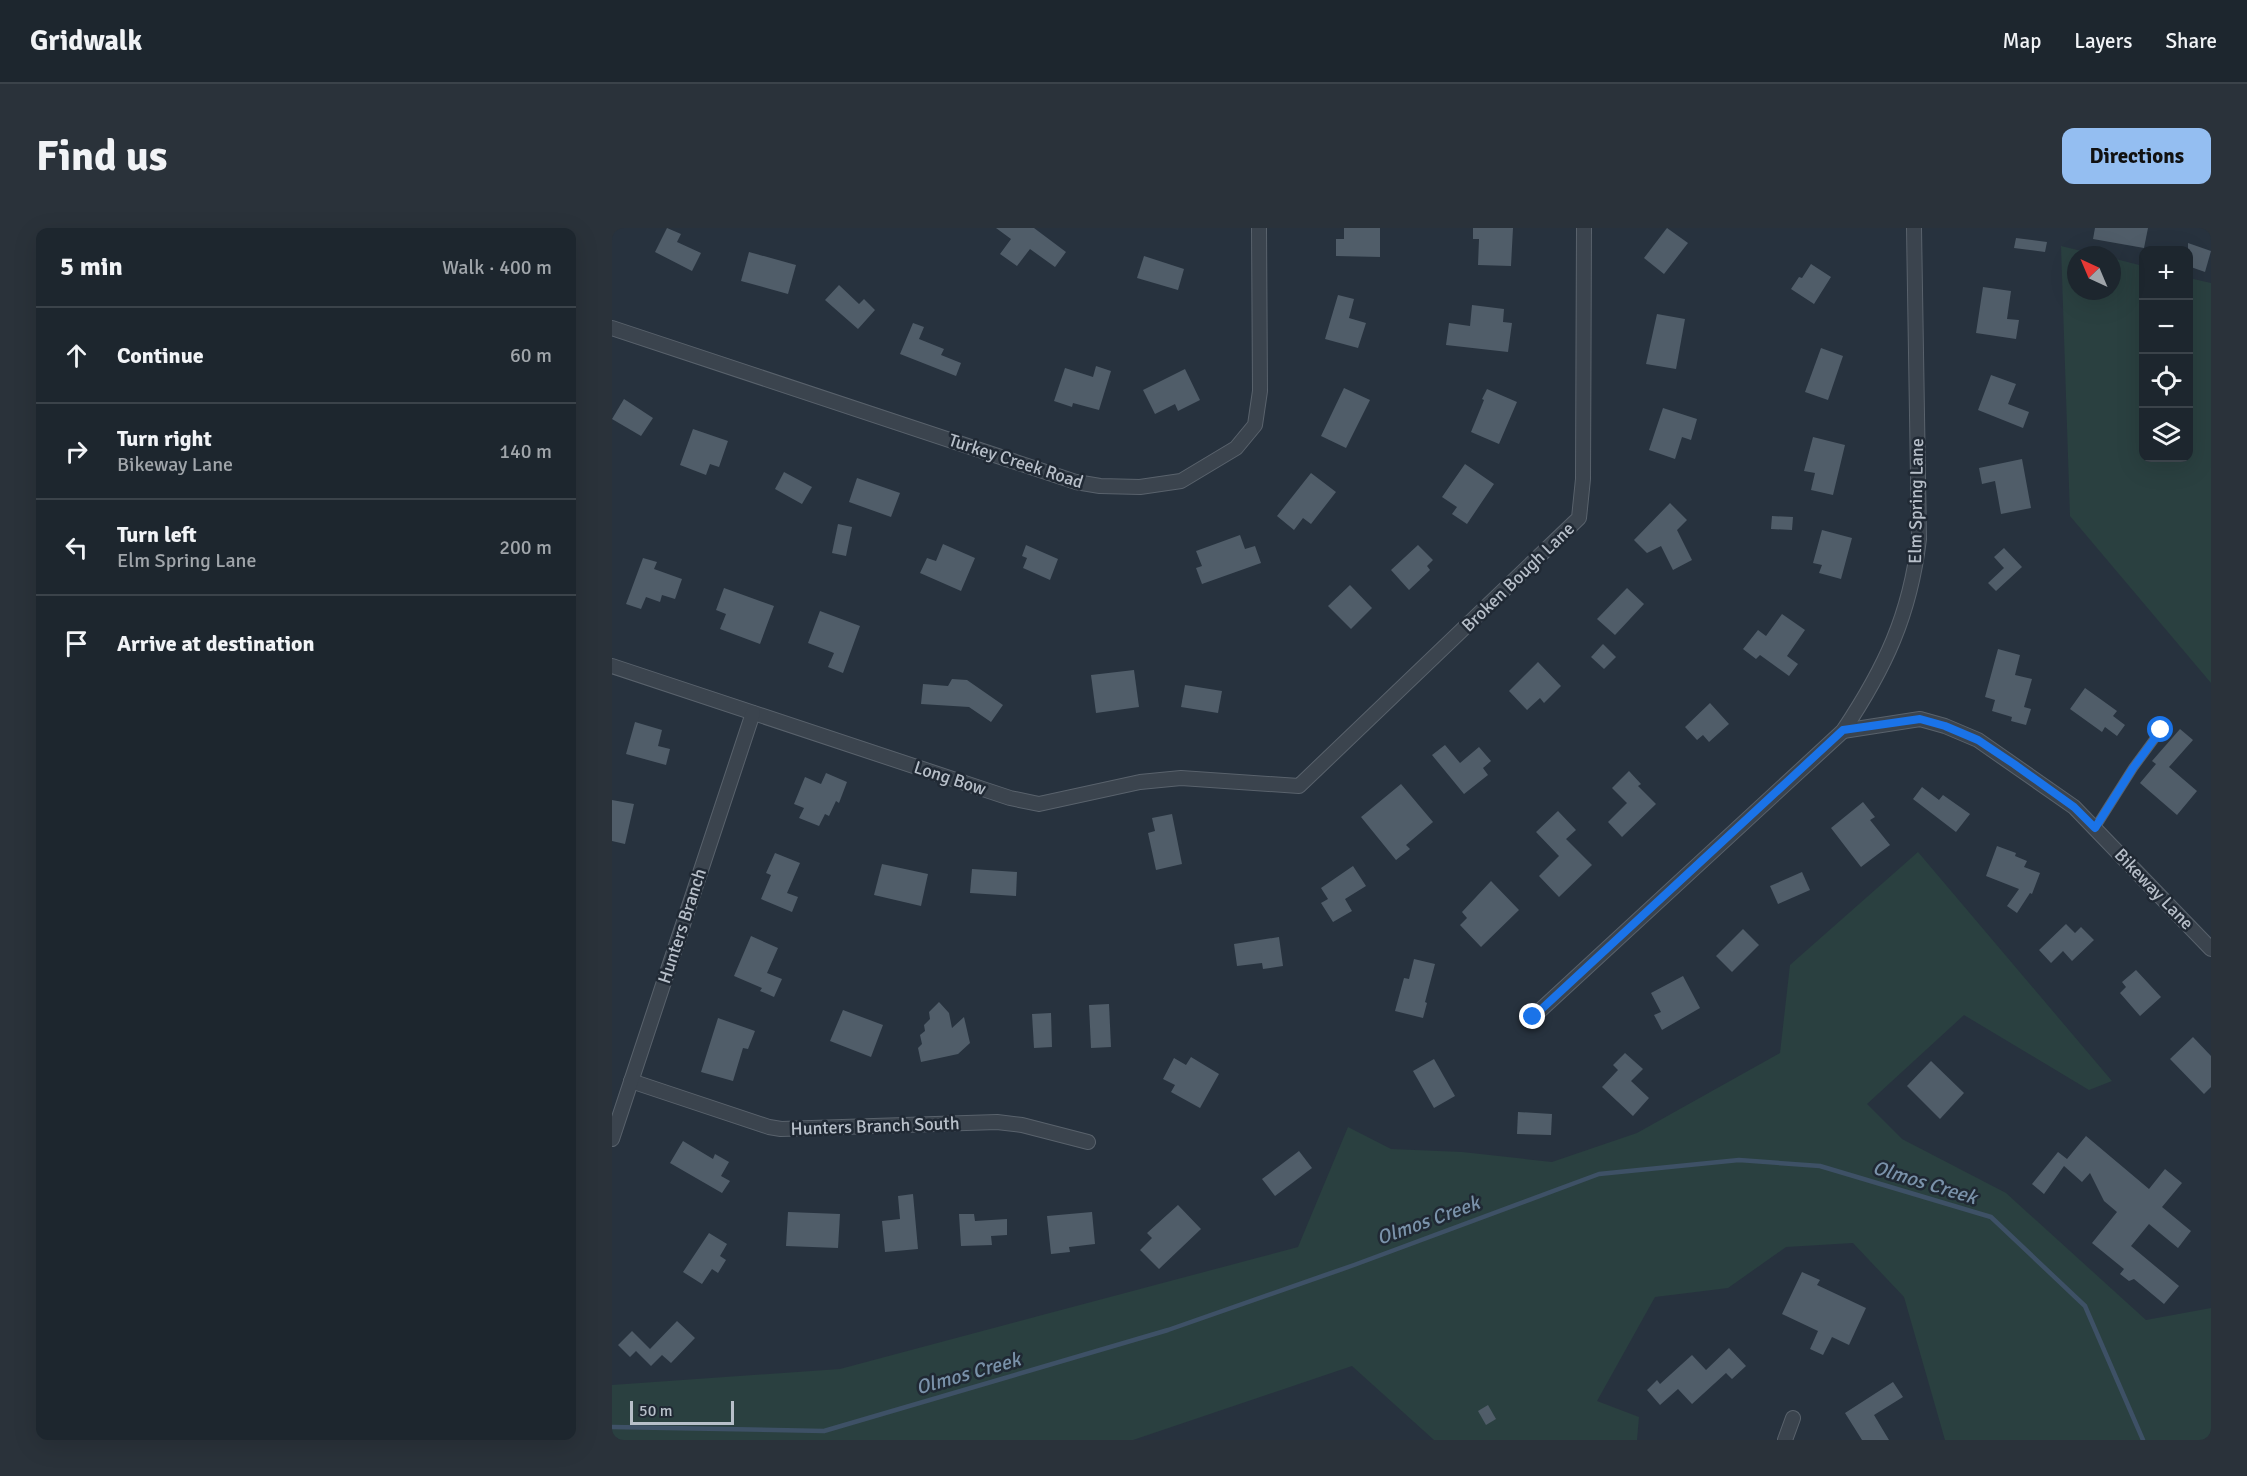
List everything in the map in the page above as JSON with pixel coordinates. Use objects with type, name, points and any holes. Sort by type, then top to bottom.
[{"type":"street","name":"Turkey Creek Road","points":[[612,328],[1076,482],[1100,486],[1140,487],[1181,481],[1236,448],[1256,425],[1260,391],[1259,228]]},
{"type":"street","name":"Broken Bough Lane","points":[[1299,786],[1579,518],[1583,479],[1584,228]]},
{"type":"street","name":"Elm Spring Lane","points":[[1533,1017],[1843,730],[1868,692],[1897,634],[1915,572],[1919,539],[1914,228]]},
{"type":"street","name":"Long Bow","points":[[612,666],[1010,798],[1039,804],[1140,782],[1181,778],[1299,786]]},
{"type":"street","name":"Hunters Branch","points":[[612,1139],[753,713]]},
{"type":"street","name":"Bikeway Lane","points":[[1843,730],[1920,719],[1955,729],[1978,740],[2074,807],[2211,949]]},
{"type":"street","name":"Hunters Branch South","points":[[631,1081],[775,1128],[997,1122],[1022,1125],[1088,1142]]},
{"type":"street","points":[[1785,1440],[1794,1418]]},
{"type":"lane","points":[[2095,828],[2133,768],[2161,730]]},
{"type":"green space","points":[[2061,246],[2067,247],[2067,300],[2121,300],[2121,260],[2139,265],[2139,462],[2193,462],[2193,279],[2211,283],[2211,683],[2070,516]]},
{"type":"green space","points":[[1918,852],[2112,1081],[2089,1090],[1964,1015],[1867,1104],[1902,1139],[2006,1193],[2146,1320],[2211,1308],[2211,1440],[1945,1440],[1904,1297],[1853,1243],[1786,1247],[1728,1288],[1655,1297],[1597,1401],[1639,1417],[1637,1440],[1434,1440],[1352,1366],[1133,1440],[612,1440],[612,1385],[840,1369],[1298,1247],[1348,1127],[1391,1149],[1462,1152],[1552,1162],[1637,1133],[1780,1053],[1790,965]]},
{"type":"building","points":[[667,228],[681,234],[677,242],[701,253],[692,271],[655,252]]},
{"type":"building","points":[[996,228],[1034,228],[1066,252],[1055,267],[1030,249],[1017,266],[1000,254],[1011,239]]},
{"type":"building","points":[[1344,228],[1380,228],[1380,257],[1336,256],[1336,239],[1344,239]]},
{"type":"building","points":[[1473,228],[1513,228],[1511,266],[1478,265],[1479,239],[1473,239]]},
{"type":"building","points":[[1667,228],[1688,243],[1664,274],[1644,258]]},
{"type":"building","points":[[2095,228],[2148,228],[2144,246],[2139,247],[2093,239]]},
{"type":"building","points":[[2016,238],[2047,242],[2045,252],[2014,248]]},
{"type":"building","points":[[2188,243],[2211,251],[2205,272],[2193,268],[2193,246],[2188,246]]},
{"type":"building","points":[[749,252],[796,265],[788,294],[741,281]]},
{"type":"building","points":[[1144,256],[1184,269],[1178,290],[1137,278]]},
{"type":"building","points":[[1811,264],[1831,277],[1814,304],[1791,289]]},
{"type":"building","points":[[839,285],[859,304],[864,299],[875,310],[858,329],[825,300]]},
{"type":"building","points":[[1983,287],[2011,291],[2007,319],[2019,320],[2016,339],[1976,333]]},
{"type":"building","points":[[1338,295],[1354,299],[1349,318],[1366,323],[1358,348],[1325,339]]},
{"type":"building","points":[[1472,305],[1504,309],[1503,322],[1512,323],[1508,352],[1446,345],[1449,323],[1470,326]]},
{"type":"building","points":[[1657,314],[1685,319],[1676,369],[1646,364]]},
{"type":"building","points":[[913,323],[924,327],[919,339],[944,349],[941,355],[961,363],[956,376],[900,354]]},
{"type":"building","points":[[1821,348],[1843,356],[1828,400],[1805,392]]},
{"type":"building","points":[[1096,366],[1111,371],[1099,410],[1073,403],[1072,407],[1054,401],[1065,368],[1093,377]]},
{"type":"building","points":[[1185,369],[1200,400],[1178,411],[1175,404],[1155,414],[1143,390]]},
{"type":"building","points":[[1991,375],[2016,384],[2008,404],[2029,412],[2023,428],[1978,410]]},
{"type":"building","points":[[1344,388],[1370,400],[1346,448],[1321,436]]},
{"type":"building","points":[[1487,389],[1517,402],[1499,444],[1471,432]]},
{"type":"building","points":[[624,399],[653,418],[641,436],[612,419]]},
{"type":"building","points":[[1663,408],[1697,419],[1691,440],[1682,437],[1675,459],[1649,450]]},
{"type":"building","points":[[693,429],[728,441],[719,467],[710,464],[706,475],[680,465]]},
{"type":"building","points":[[1813,437],[1845,445],[1833,495],[1811,490],[1815,473],[1804,471]]},
{"type":"building","points":[[2022,459],[2031,508],[2001,514],[1995,481],[1982,484],[1979,468]]},
{"type":"building","points":[[1465,464],[1494,484],[1467,524],[1452,514],[1457,507],[1442,497]]},
{"type":"building","points":[[784,472],[812,487],[802,504],[775,489]]},
{"type":"building","points":[[1311,473],[1336,492],[1311,524],[1303,518],[1294,530],[1277,516]]},
{"type":"building","points":[[857,478],[900,493],[891,517],[849,502]]},
{"type":"building","points":[[1670,503],[1687,520],[1677,530],[1692,560],[1673,570],[1661,546],[1647,553],[1634,540]]},
{"type":"building","points":[[1772,516],[1793,517],[1792,530],[1771,529]]},
{"type":"building","points":[[838,524],[852,527],[846,556],[832,553]]},
{"type":"building","points":[[1822,530],[1852,538],[1841,579],[1819,573],[1822,565],[1813,563]]},
{"type":"building","points":[[1240,535],[1245,549],[1255,546],[1261,563],[1202,584],[1196,568],[1202,566],[1196,551]]},
{"type":"building","points":[[943,544],[975,558],[961,591],[920,573],[927,558],[936,561]]},
{"type":"building","points":[[1026,545],[1058,559],[1050,580],[1023,568],[1027,558],[1022,556]]},
{"type":"building","points":[[1418,545],[1433,560],[1427,566],[1430,570],[1409,590],[1391,570]]},
{"type":"building","points":[[2004,548],[2022,567],[1996,591],[1988,583],[2004,568],[1994,557]]},
{"type":"building","points":[[643,558],[657,562],[654,569],[682,579],[675,599],[662,595],[660,602],[646,597],[641,609],[626,604]]},
{"type":"building","points":[[1350,585],[1372,608],[1351,629],[1328,606]]},
{"type":"building","points":[[724,588],[774,606],[760,644],[720,629],[726,614],[716,610]]},
{"type":"building","points":[[1627,588],[1644,604],[1615,635],[1597,619]]},
{"type":"building","points":[[820,611],[860,626],[843,673],[828,667],[834,653],[808,643]]},
{"type":"building","points":[[1782,614],[1805,630],[1787,656],[1798,664],[1789,676],[1760,655],[1756,659],[1743,649],[1758,630],[1766,636]]},
{"type":"building","points":[[1603,644],[1616,657],[1604,669],[1591,657]]},
{"type":"building","points":[[1998,649],[2020,655],[2015,675],[2032,679],[2024,707],[2031,709],[2026,725],[2011,721],[2012,717],[1992,711],[1995,700],[1985,697]]},
{"type":"building","points":[[1538,662],[1561,686],[1544,703],[1540,698],[1527,710],[1509,691]]},
{"type":"building","points":[[1134,670],[1139,707],[1096,713],[1091,675]]},
{"type":"building","points":[[952,679],[967,680],[1003,705],[991,722],[969,707],[921,704],[923,684],[948,686]]},
{"type":"building","points":[[1185,685],[1222,691],[1218,713],[1181,707]]},
{"type":"building","points":[[2085,688],[2117,711],[2113,716],[2125,725],[2117,736],[2105,727],[2102,732],[2070,709]]},
{"type":"building","points":[[1710,703],[1729,724],[1709,742],[1703,735],[1697,740],[1685,727]]},
{"type":"building","points":[[635,722],[662,730],[658,746],[670,749],[666,765],[626,754]]},
{"type":"building","points":[[2180,729],[2193,740],[2169,767],[2197,791],[2177,815],[2140,783],[2156,764],[2152,761]]},
{"type":"building","points":[[1445,745],[1460,763],[1479,747],[1491,761],[1483,768],[1488,775],[1464,794],[1432,755]]},
{"type":"building","points":[[1629,771],[1641,784],[1638,786],[1656,804],[1622,837],[1608,822],[1627,803],[1612,788]]},
{"type":"building","points":[[826,773],[847,782],[839,803],[836,801],[829,816],[825,814],[819,826],[799,818],[804,808],[794,804],[805,777],[821,784]]},
{"type":"building","points":[[1401,784],[1433,822],[1406,845],[1410,849],[1396,860],[1361,817]]},
{"type":"building","points":[[1922,787],[1939,800],[1943,795],[1970,814],[1956,832],[1913,799]]},
{"type":"building","points":[[612,800],[634,804],[625,844],[612,841]]},
{"type":"building","points":[[1863,802],[1875,817],[1870,820],[1890,845],[1861,867],[1831,828]]},
{"type":"building","points":[[1558,811],[1576,830],[1566,839],[1592,865],[1559,897],[1539,876],[1559,856],[1536,832]]},
{"type":"building","points":[[1172,814],[1182,864],[1156,870],[1148,833],[1155,831],[1152,818]]},
{"type":"building","points":[[1997,846],[2016,853],[2015,856],[2027,861],[2024,867],[2040,873],[2032,894],[2030,893],[2017,913],[2007,906],[2019,889],[1986,876]]},
{"type":"building","points":[[775,853],[800,863],[787,893],[798,897],[792,912],[761,899],[771,875],[766,873]]},
{"type":"building","points":[[882,864],[928,874],[921,906],[874,895]]},
{"type":"building","points":[[1353,866],[1366,886],[1345,899],[1352,911],[1333,922],[1321,903],[1328,899],[1321,888]]},
{"type":"building","points":[[972,869],[1017,872],[1016,896],[970,893]]},
{"type":"building","points":[[1802,872],[1810,890],[1778,904],[1770,886]]},
{"type":"building","points":[[1491,881],[1519,910],[1481,947],[1460,925],[1467,918],[1462,912]]},
{"type":"building","points":[[2066,924],[2075,933],[2081,927],[2094,940],[2072,961],[2063,951],[2051,963],[2039,950]]},
{"type":"building","points":[[1743,929],[1759,945],[1732,972],[1716,956]]},
{"type":"building","points":[[751,936],[778,948],[767,973],[782,979],[774,997],[760,991],[762,988],[734,976]]},
{"type":"building","points":[[1279,937],[1283,966],[1263,969],[1262,963],[1237,966],[1234,944]]},
{"type":"building","points":[[1414,959],[1435,964],[1423,1018],[1395,1011],[1404,978],[1409,979]]},
{"type":"building","points":[[2136,970],[2161,997],[2140,1016],[2120,993],[2126,987],[2122,982]]},
{"type":"building","points":[[1683,976],[1700,1008],[1662,1030],[1654,1015],[1661,1012],[1651,993]]},
{"type":"building","points":[[939,1002],[949,1013],[952,1028],[964,1017],[970,1043],[958,1054],[921,1062],[918,1048],[922,1044],[920,1035],[925,1031],[924,1025],[930,1019],[929,1012]]},
{"type":"building","points":[[1109,1004],[1111,1047],[1091,1048],[1089,1005]]},
{"type":"building","points":[[843,1010],[883,1025],[871,1057],[830,1041]]},
{"type":"building","points":[[1051,1013],[1052,1047],[1034,1048],[1032,1014]]},
{"type":"building","points":[[718,1018],[755,1031],[748,1049],[743,1048],[733,1081],[701,1072]]},
{"type":"building","points":[[2193,1037],[2211,1056],[2211,1087],[2204,1094],[2170,1059]]},
{"type":"building","points":[[1625,1053],[1643,1069],[1631,1081],[1649,1098],[1633,1116],[1602,1087],[1618,1070],[1613,1065]]},
{"type":"building","points":[[1191,1057],[1219,1074],[1200,1108],[1171,1092],[1175,1085],[1163,1079],[1174,1058],[1186,1065]]},
{"type":"building","points":[[1434,1059],[1455,1096],[1434,1108],[1413,1071]]},
{"type":"building","points":[[1931,1061],[1964,1093],[1940,1119],[1907,1086]]},
{"type":"building","points":[[1518,1112],[1552,1114],[1551,1135],[1517,1134]]},
{"type":"building","points":[[2086,1136],[2149,1189],[2165,1169],[2182,1183],[2162,1207],[2191,1231],[2178,1248],[2149,1224],[2131,1246],[2179,1286],[2164,1304],[2134,1279],[2129,1281],[2120,1274],[2124,1269],[2092,1243],[2117,1212],[2104,1201],[2090,1173],[2082,1182],[2064,1166],[2044,1194],[2032,1184],[2058,1152],[2067,1159]]},
{"type":"building","points":[[683,1141],[713,1159],[715,1154],[729,1162],[721,1176],[730,1181],[722,1193],[670,1163]]},
{"type":"building","points":[[1299,1151],[1312,1168],[1275,1196],[1262,1179]]},
{"type":"building","points":[[913,1194],[918,1249],[885,1252],[882,1221],[900,1219],[898,1196]]},
{"type":"building","points":[[1178,1205],[1201,1229],[1159,1269],[1140,1250],[1152,1238],[1147,1233]]},
{"type":"building","points":[[788,1212],[840,1214],[838,1248],[786,1246]]},
{"type":"building","points":[[1092,1212],[1095,1244],[1069,1247],[1070,1252],[1051,1254],[1047,1216]]},
{"type":"building","points":[[959,1214],[974,1214],[975,1221],[1007,1219],[1007,1235],[991,1236],[992,1245],[961,1246]]},
{"type":"building","points":[[709,1233],[727,1244],[720,1256],[726,1260],[718,1273],[712,1269],[702,1284],[683,1272]]},
{"type":"building","points":[[1802,1272],[1820,1280],[1817,1285],[1866,1308],[1849,1345],[1832,1337],[1823,1355],[1810,1349],[1818,1331],[1782,1314]]},
{"type":"building","points":[[677,1321],[695,1338],[671,1363],[662,1355],[651,1366],[636,1351],[630,1357],[618,1345],[632,1331],[650,1349]]},
{"type":"building","points":[[1729,1348],[1746,1366],[1732,1379],[1726,1373],[1692,1404],[1678,1389],[1660,1405],[1647,1390],[1657,1380],[1660,1384],[1692,1355],[1706,1370]]},
{"type":"building","points":[[1893,1382],[1903,1397],[1874,1415],[1889,1440],[1862,1440],[1845,1413]]},
{"type":"building","points":[[1488,1405],[1496,1419],[1486,1425],[1478,1411]]},
{"type":"waterway","name":"Olmos Creek","points":[[612,1427],[824,1431],[1168,1330],[1354,1265],[1599,1174],[1739,1160],[1820,1166],[1991,1217],[2085,1306],[2143,1440]]},
{"type":"route","points":[[1533,1017],[1843,730],[1920,719],[1964,733],[2014,764],[2074,807],[2095,828],[2147,747],[2161,730]]}]
